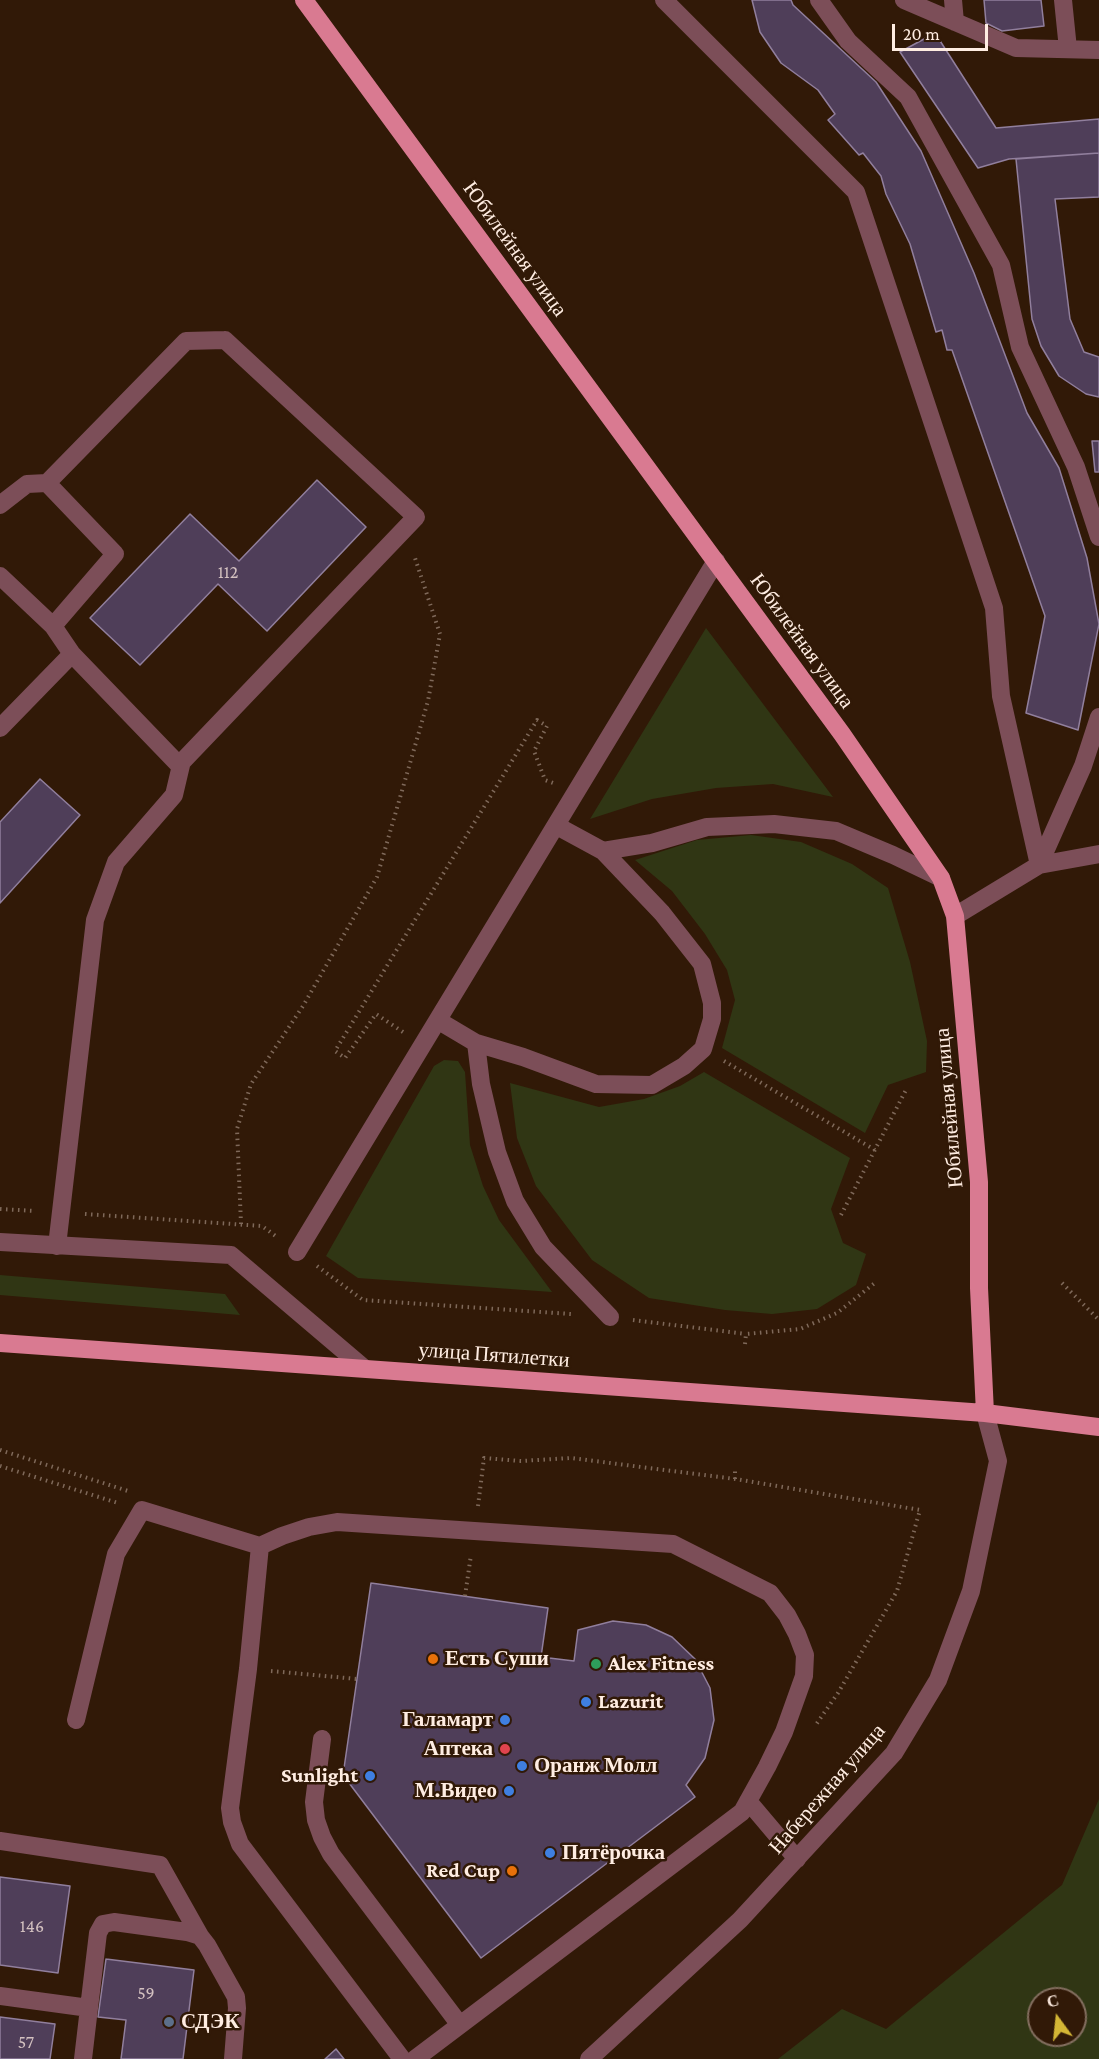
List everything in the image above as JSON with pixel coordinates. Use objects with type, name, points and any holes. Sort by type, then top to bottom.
[{"type":"main road","name":"Юбилейная улица","points":[[304,0],[842,734],[940,878],[955,916],[979,1182],[979,1288],[985,1413]]},
{"type":"main road","name":"улица Пятилетки","points":[[0,1342],[985,1413],[1099,1427]]},
{"type":"street","points":[[664,0],[856,192],[994,608],[1001,696],[1040,865]]},
{"type":"street","points":[[819,0],[848,41],[908,96],[1001,265],[1020,347],[1076,467],[1099,537]]},
{"type":"street","points":[[904,0],[1016,48],[1099,50]]},
{"type":"street","points":[[953,0],[956,22]]},
{"type":"street","points":[[1063,0],[1068,49]]},
{"type":"street","points":[[0,506],[27,484],[47,483],[186,341],[225,340],[416,517],[179,765],[72,654],[53,627],[0,576]]},
{"type":"street","points":[[47,483],[115,554],[53,627]]},
{"type":"street","points":[[297,1252],[716,561]]},
{"type":"street","points":[[0,728],[72,654]]},
{"type":"street","points":[[1040,865],[1083,766],[1099,717]]},
{"type":"street","points":[[57,1246],[95,920],[116,862],[174,795],[182,761]]},
{"type":"street","points":[[603,851],[652,843],[707,827],[774,824],[836,831],[940,878]]},
{"type":"street","points":[[439,1021],[476,1043],[523,1057],[596,1084],[651,1085],[684,1066],[703,1049],[712,1019],[712,1011],[702,964],[662,914],[603,851],[556,826]]},
{"type":"street","points":[[955,916],[1040,865],[1099,854]]},
{"type":"street","points":[[476,1043],[481,1084],[496,1152],[515,1201],[543,1247],[609,1317]]},
{"type":"street","points":[[0,1242],[231,1255],[364,1368]]},
{"type":"street","name":"Набережная улица","points":[[589,2059],[740,1920],[894,1754],[938,1680],[971,1591],[998,1461],[985,1413]]},
{"type":"street","points":[[76,1720],[116,1554],[142,1510],[260,1546],[309,1527],[337,1522],[673,1544],[770,1593],[787,1615],[797,1634],[805,1655],[804,1676],[784,1731],[742,1812],[415,2059]]},
{"type":"street","points":[[260,1546],[248,1669],[230,1808],[232,1822],[240,1844],[402,2059]]},
{"type":"street","points":[[322,1739],[314,1802],[316,1820],[322,1837],[331,1854],[460,2025]]},
{"type":"street","points":[[748,1801],[797,1859]]},
{"type":"street","points":[[0,1841],[160,1865],[236,1996],[232,2059]]},
{"type":"street","points":[[83,2059],[98,1933],[103,1924],[114,1922],[187,1932],[200,1936]]},
{"type":"street","points":[[0,1996],[89,2008]]},
{"type":"path","points":[[241,1224],[237,1129],[250,1084],[303,1006],[377,878],[428,701],[440,634],[405,528]]},
{"type":"path","points":[[396,1028],[376,1014],[345,1058],[334,1051],[537,720],[547,726],[534,751],[545,780]]},
{"type":"path","points":[[703,1049],[875,1150]]},
{"type":"path","points":[[841,1215],[907,1088]]},
{"type":"path","points":[[0,1209],[261,1226],[363,1300],[609,1317],[746,1334],[801,1329],[837,1313],[876,1282]]},
{"type":"path","points":[[1062,1283],[1099,1320]]},
{"type":"path","points":[[745,1344],[746,1334]]},
{"type":"path","points":[[484,1458],[522,1461],[571,1458],[735,1479],[920,1510],[897,1591],[838,1693],[811,1733]]},
{"type":"path","points":[[0,1466],[142,1510]]},
{"type":"path","points":[[735,1467],[735,1479]]},
{"type":"path","points":[[248,1669],[357,1679]]},
{"type":"green space","points":[[706,628],[833,797],[773,784],[716,788],[652,799],[590,819]]},
{"type":"green space","points":[[751,835],[801,842],[852,864],[888,888],[910,962],[927,1041],[926,1072],[888,1085],[865,1133],[722,1048],[735,1000],[727,970],[705,934],[672,891],[635,860],[697,840]]},
{"type":"green space","points":[[444,1060],[458,1061],[465,1072],[470,1145],[483,1186],[499,1220],[552,1292],[358,1278],[326,1256],[434,1066]]},
{"type":"green space","points":[[704,1072],[850,1158],[831,1209],[843,1243],[866,1254],[856,1285],[817,1309],[772,1314],[725,1310],[649,1298],[592,1260],[536,1186],[517,1138],[510,1083],[599,1107],[644,1099],[680,1086]]},
{"type":"green space","points":[[0,1275],[225,1294],[240,1315],[0,1295]]},
{"type":"green space","points":[[1099,1799],[1099,2059],[778,2059],[842,2009],[886,2029],[1062,1885]]},
{"type":"building","points":[[752,0],[791,0],[793,5],[876,82],[921,151],[974,273],[1027,413],[1059,468],[1087,558],[1099,624],[1078,730],[1026,713],[1045,616],[952,350],[947,350],[942,330],[936,332],[910,244],[886,194],[881,176],[863,153],[859,155],[828,120],[835,114],[818,90],[781,63],[760,32]]},
{"type":"building","points":[[984,0],[1041,0],[1044,26],[1002,31],[986,23]]},
{"type":"building","points":[[935,33],[996,128],[1099,119],[1099,153],[1009,159],[978,168],[900,52]]},
{"type":"building","points":[[1099,153],[1099,197],[1055,199],[1070,319],[1084,352],[1099,357],[1099,397],[1086,394],[1059,376],[1041,346],[1032,319],[1016,159]]},
{"type":"building","points":[[1092,441],[1099,441],[1099,472],[1095,472]]},
{"type":"building","points":[[317,480],[366,527],[267,631],[218,584],[140,665],[90,618],[190,514],[239,561]]},
{"type":"building","points":[[40,779],[80,815],[0,903],[0,822]]},
{"type":"building","name":"Оранж Молл","points":[[371,1583],[548,1608],[541,1657],[574,1661],[578,1630],[613,1621],[646,1625],[672,1637],[695,1659],[710,1688],[714,1720],[705,1758],[686,1785],[695,1797],[481,1958],[343,1775]]},
{"type":"building","points":[[0,1877],[70,1886],[58,1973],[0,1965]]},
{"type":"building","points":[[106,1959],[194,1970],[183,2059],[121,2059],[126,2020],[98,2017]]},
{"type":"building","points":[[0,2017],[55,2024],[50,2059],[0,2059]]},
{"type":"building","points":[[336,2049],[344,2059],[325,2059]]},
{"type":"place","name":"Есть Суши","points":[[433,1659]]},
{"type":"place","name":"Alex Fitness","points":[[596,1664]]},
{"type":"place","name":"Lazurit","points":[[586,1702]]},
{"type":"place","name":"Галамарт","points":[[505,1720]]},
{"type":"place","name":"Аптека","points":[[505,1749]]},
{"type":"place","name":"Оранж Молл","points":[[522,1766]]},
{"type":"place","name":"Sunlight","points":[[370,1776]]},
{"type":"place","name":"М.Видео","points":[[509,1791]]},
{"type":"place","name":"Пятёрочка","points":[[550,1853]]},
{"type":"place","name":"Red Cup","points":[[512,1871]]},
{"type":"place","name":"СДЭК","points":[[169,2022]]}]
